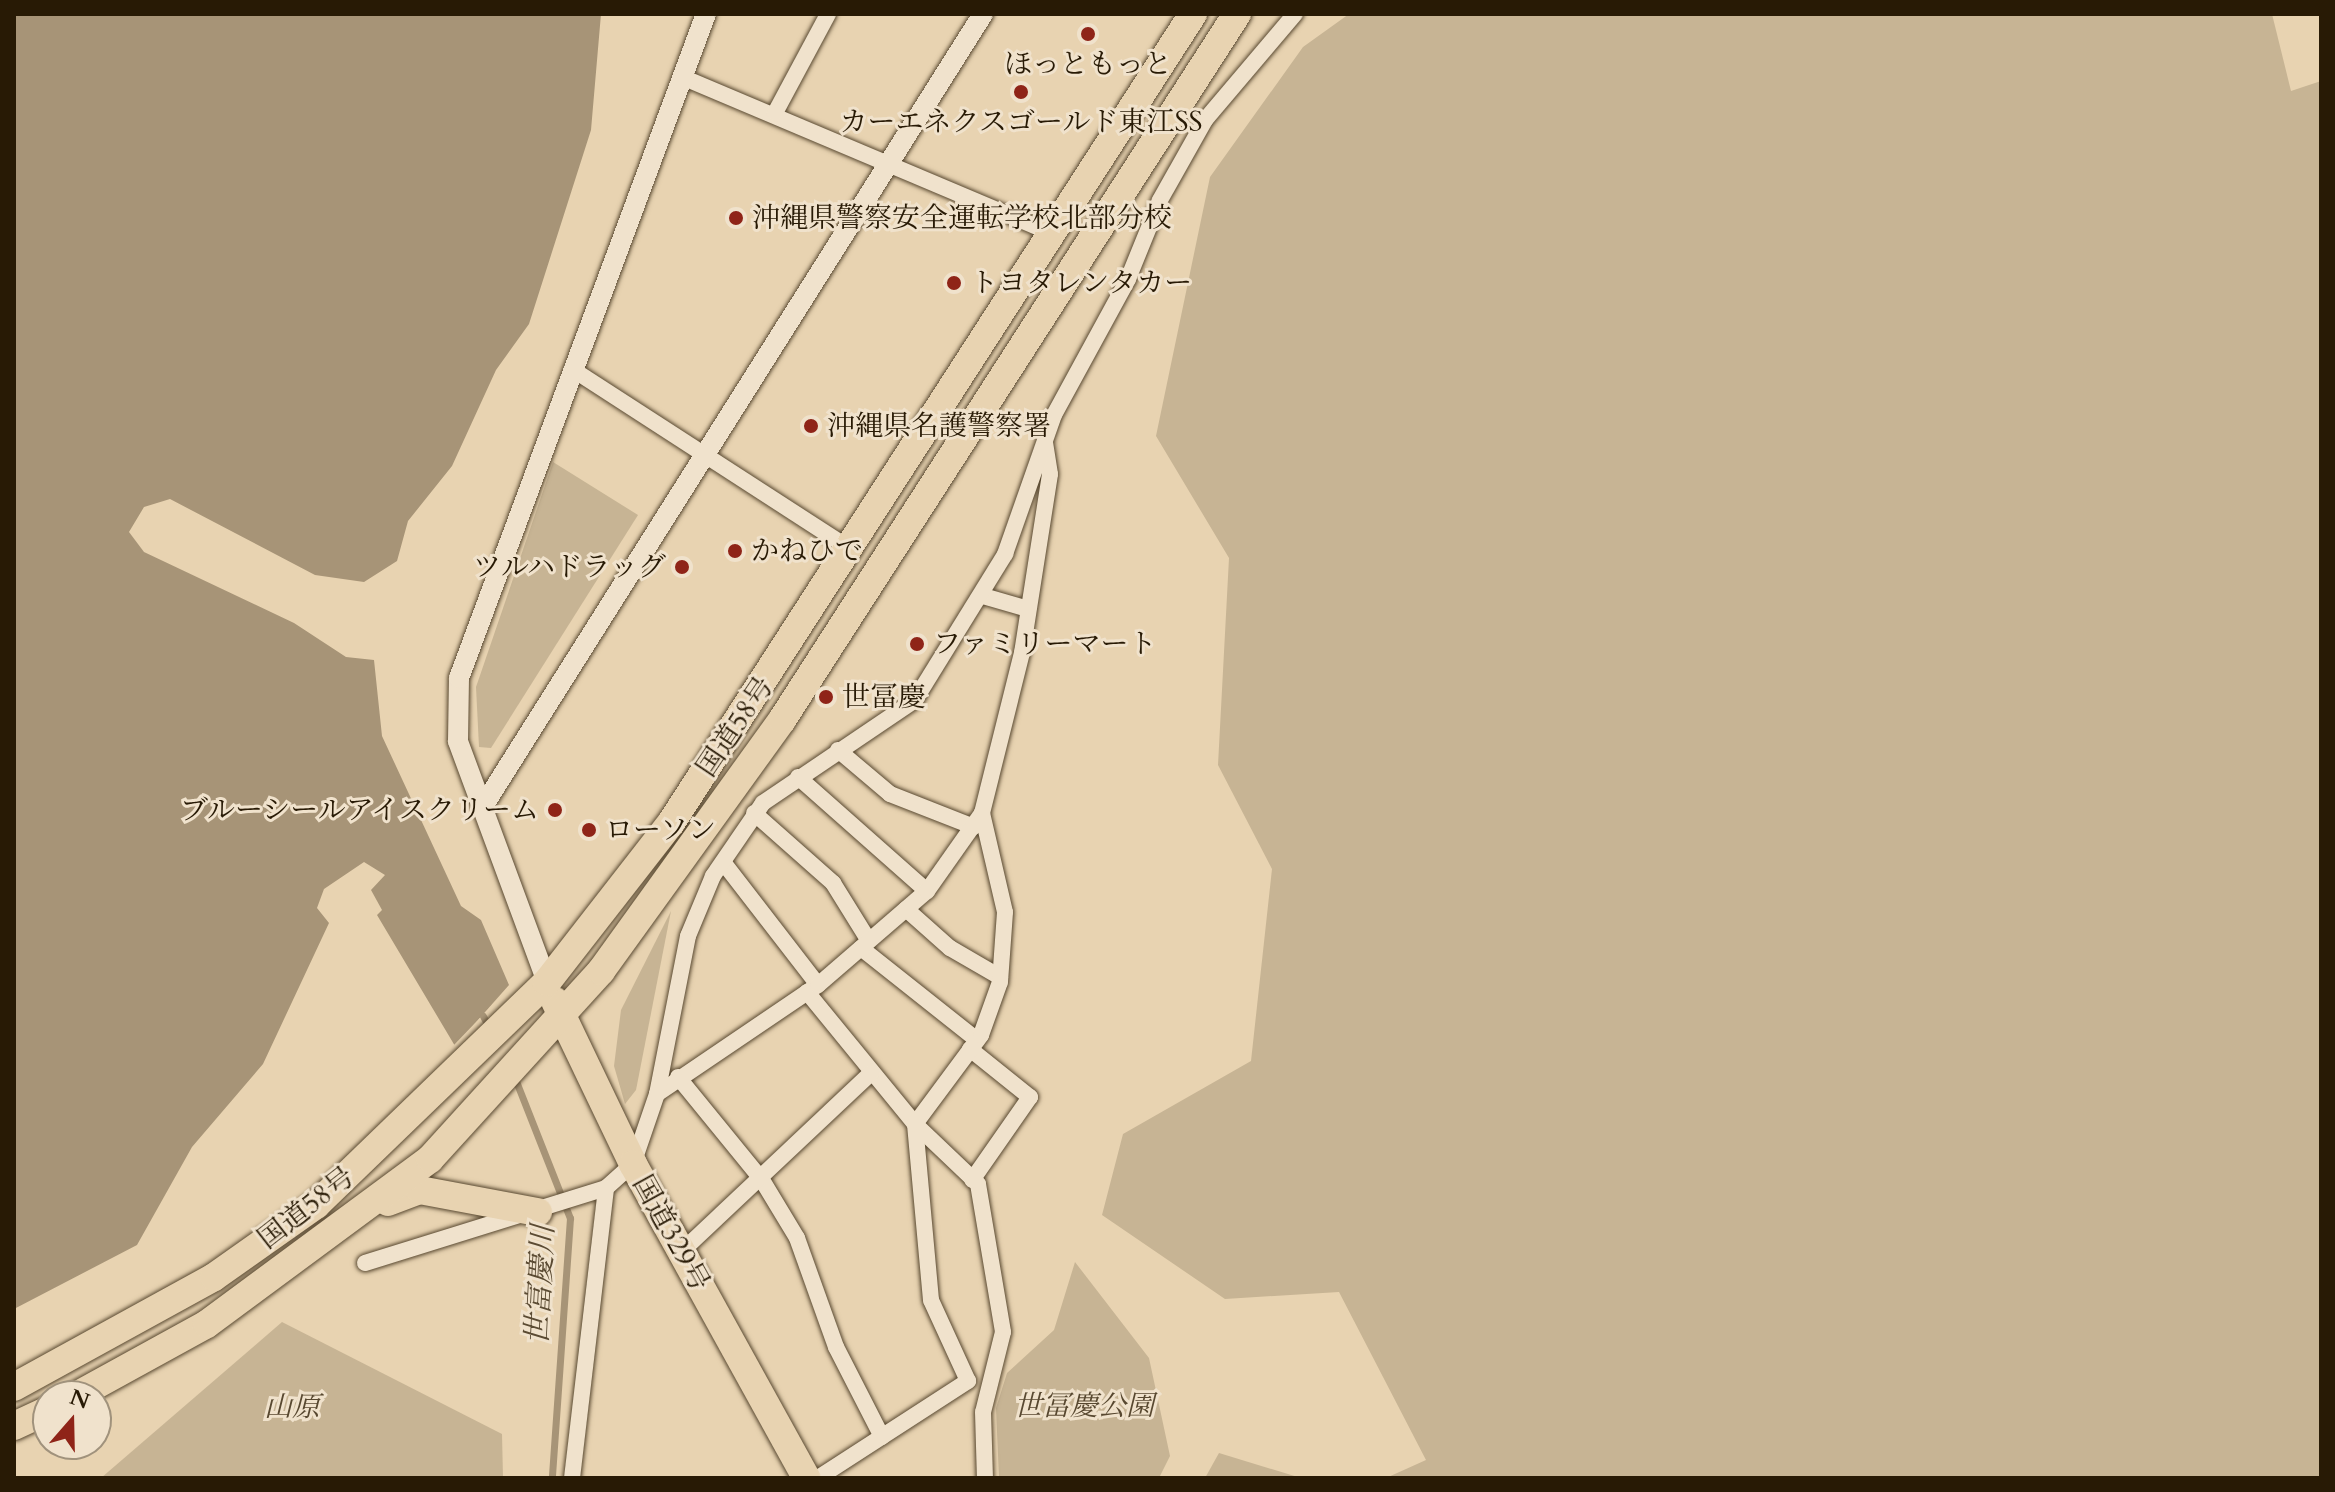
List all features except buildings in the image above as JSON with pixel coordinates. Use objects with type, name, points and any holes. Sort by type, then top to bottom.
[{"type":"highway","name":"国道58号","points":[[14,1387],[214,1277],[316,1205],[466,1068],[547,982],[671,823],[852,550],[1193,14]]},
{"type":"highway","name":"国道58号","points":[[105,1380],[207,1324],[349,1223],[430,1159],[562,1017],[782,720],[1237,14]]},
{"type":"highway","name":"国道329号","points":[[547,982],[633,1164],[806,1478]]},
{"type":"highway","points":[[349,1223],[420,1190],[538,1212]]},
{"type":"street","points":[[547,982],[458,741],[459,678],[706,14]]},
{"type":"street","points":[[775,113],[828,14]]},
{"type":"street","points":[[482,808],[983,14]]},
{"type":"street","points":[[365,1263],[538,1212],[606,1188],[633,1164],[657,1094],[688,936],[723,862],[754,813],[798,777],[915,700],[983,596],[1044,440],[1205,120],[1295,14]]},
{"type":"street","points":[[682,77],[775,113],[1051,233]]},
{"type":"street","points":[[572,369],[852,550]]},
{"type":"street","points":[[657,1094],[812,989],[865,944],[927,891],[978,820],[1028,609],[1050,474],[1044,440]]},
{"type":"street","points":[[983,596],[1028,609]]},
{"type":"street","points":[[838,750],[890,794],[978,820]]},
{"type":"street","points":[[798,777],[927,891]]},
{"type":"street","points":[[754,813],[833,883],[865,944],[1030,1097],[972,1180]]},
{"type":"street","points":[[818,1478],[968,1381],[931,1300],[915,1124],[974,1044],[1000,977],[1005,912],[978,820]]},
{"type":"street","points":[[723,862],[872,1072],[915,1124],[972,1180],[1003,1332],[983,1412],[985,1478]]},
{"type":"street","points":[[906,909],[950,948],[1000,977]]},
{"type":"street","points":[[681,1252],[762,1180],[872,1072]]},
{"type":"street","points":[[678,1077],[762,1180],[797,1238],[836,1347],[882,1437]]},
{"type":"street","points":[[916,1159],[946,1155]]},
{"type":"street","points":[[572,1478],[606,1188]]},
{"type":"green space","points":[[1349,14],[2272,14],[2291,91],[2321,81],[2321,1478],[1386,1478],[1426,1460],[1339,1292],[1225,1299],[1102,1215],[1123,1134],[1251,1061],[1272,869],[1218,765],[1229,558],[1156,436],[1210,177],[1303,47]]},
{"type":"green space","points":[[553,462],[638,515],[491,748],[479,747],[476,687]]},
{"type":"green space","points":[[671,911],[636,1090],[625,1104],[614,1066],[621,1010]]},
{"type":"green space","name":"世冨慶公園","points":[[1075,1262],[1149,1358],[1170,1456],[1159,1478],[999,1478],[996,1408],[1007,1373],[1054,1330]]},
{"type":"green space","name":"山原","points":[[282,1322],[502,1434],[503,1478],[101,1478]]},
{"type":"green space","points":[[1219,1453],[1301,1478],[1205,1478]]},
{"type":"shaded area","points":[[14,14],[601,14],[591,130],[529,324],[496,370],[452,466],[408,521],[397,561],[364,582],[315,575],[170,499],[144,507],[129,532],[144,552],[294,623],[346,657],[374,660],[382,736],[461,906],[481,920],[509,985],[455,1046],[377,915],[382,910],[371,890],[385,875],[364,862],[324,889],[317,908],[329,923],[263,1064],[192,1147],[137,1245],[14,1309]]},
{"type":"pier","points":[[504,993],[458,1048],[452,1049],[452,1047]]},
{"type":"waterway","name":"世富慶川","points":[[483,1016],[490,1030]]},
{"type":"waterway","name":"世富慶川","points":[[514,1076],[570,1218],[552,1478]]},
{"type":"place","name":"ほっともっと","points":[[1088,34]]},
{"type":"place","name":"カーエネクスゴールド東江SS","points":[[1021,92]]},
{"type":"place","name":"沖縄県警察安全運転学校北部分校","points":[[736,218]]},
{"type":"place","name":"トヨタレンタカー","points":[[954,283]]},
{"type":"place","name":"沖縄県名護警察署","points":[[811,426]]},
{"type":"place","name":"かねひで","points":[[735,551]]},
{"type":"place","name":"ツルハドラッグ","points":[[682,567]]},
{"type":"place","name":"ファミリーマート","points":[[917,644]]},
{"type":"place","name":"世冨慶","points":[[826,697]]},
{"type":"place","name":"ブルーシールアイスクリーム","points":[[555,810]]},
{"type":"place","name":"ローソン","points":[[589,830]]}]
